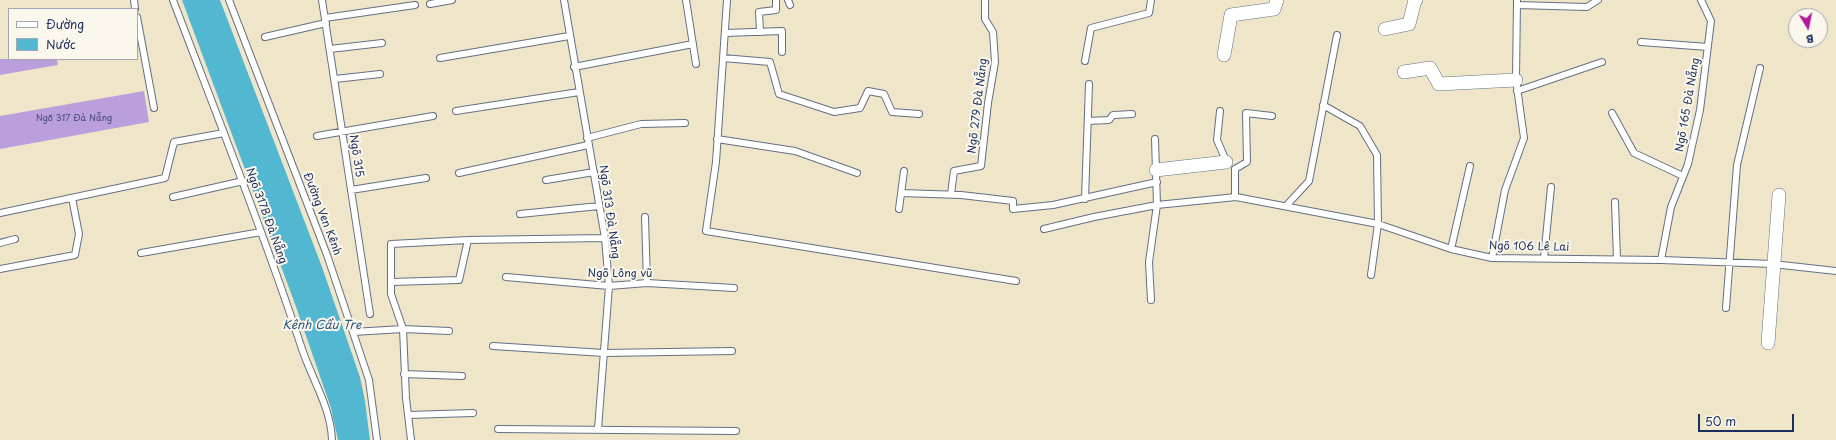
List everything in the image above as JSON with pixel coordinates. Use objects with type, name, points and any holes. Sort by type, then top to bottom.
[{"type":"street","points":[[1224,55],[1231,15],[1274,10],[1277,0]]},
{"type":"street","points":[[1385,29],[1409,24],[1416,0]]},
{"type":"street","points":[[1404,72],[1430,68],[1439,84],[1516,86]]},
{"type":"street","points":[[1156,176],[1230,165]]},
{"type":"street","points":[[1768,342],[1779,195]]},
{"type":"lane","name":"Ngõ 317B Đà Nẵng","points":[[173,0],[242,181],[303,352],[332,426],[332,440]]},
{"type":"lane","name":"Đường Ven Kênh","points":[[229,0],[327,255],[353,332],[369,380],[377,440]]},
{"type":"lane","name":"Ngõ 315","points":[[322,0],[370,314]]},
{"type":"lane","points":[[430,4],[452,0]]},
{"type":"lane","name":"Ngõ 313 Đà Nẵng","points":[[564,0],[574,67],[605,238],[609,286],[598,429]]},
{"type":"lane","points":[[686,0],[696,64]]},
{"type":"lane","points":[[727,0],[712,196],[706,232],[1016,281]]},
{"type":"lane","points":[[760,32],[759,12],[776,10],[776,0]]},
{"type":"lane","name":"Ngõ 279 Đà Nẵng","points":[[951,194],[954,172],[981,166],[988,103],[995,62],[993,32],[986,19],[985,0]]},
{"type":"lane","points":[[1085,61],[1091,28],[1149,13],[1151,0]]},
{"type":"lane","points":[[1492,258],[1505,190],[1524,138],[1516,86],[1517,2],[1587,7],[1598,0]]},
{"type":"lane","name":"Ngõ 165 Đà Nẵng","points":[[1661,260],[1670,207],[1688,164],[1700,110],[1711,21],[1701,0]]},
{"type":"lane","points":[[265,37],[325,20],[415,5]]},
{"type":"lane","points":[[138,22],[154,108]]},
{"type":"lane","points":[[725,33],[782,31],[782,52]]},
{"type":"lane","points":[[1286,206],[1309,181],[1337,35]]},
{"type":"lane","points":[[440,58],[569,36]]},
{"type":"lane","points":[[330,49],[382,42]]},
{"type":"lane","points":[[1641,42],[1708,47]]},
{"type":"lane","points":[[574,67],[693,44]]},
{"type":"lane","points":[[723,58],[770,62],[779,94],[834,112],[860,108],[868,91],[884,94],[892,112],[919,114]]},
{"type":"lane","points":[[1516,86],[1602,62]]},
{"type":"lane","points":[[1726,308],[1737,165],[1760,68]]},
{"type":"lane","points":[[334,79],[380,74]]},
{"type":"lane","points":[[1085,199],[1089,84]]},
{"type":"lane","points":[[456,111],[579,92]]},
{"type":"lane","points":[[1323,105],[1360,126],[1377,155],[1378,224],[1371,275]]},
{"type":"lane","points":[[1220,111],[1217,140],[1230,165],[1235,197]]},
{"type":"lane","points":[[1230,165],[1247,162],[1246,113],[1272,116]]},
{"type":"lane","points":[[1612,113],[1634,153],[1683,176]]},
{"type":"lane","points":[[1088,121],[1109,120],[1113,115],[1132,114]]},
{"type":"lane","points":[[317,136],[343,133],[433,116]]},
{"type":"lane","points":[[459,173],[588,142],[641,124],[685,123]]},
{"type":"lane","points":[[0,213],[166,178],[174,142],[224,133]]},
{"type":"lane","points":[[717,139],[795,151],[857,173]]},
{"type":"lane","points":[[1151,300],[1149,262],[1157,205],[1155,139]]},
{"type":"lane","points":[[1451,249],[1470,166]]},
{"type":"lane","points":[[899,209],[904,171]]},
{"type":"lane","points":[[546,180],[594,172]]},
{"type":"lane","points":[[902,192],[951,194],[1013,201],[1013,209],[1053,205],[1085,199],[1156,176]]},
{"type":"lane","points":[[351,190],[426,178]]},
{"type":"lane","points":[[173,197],[242,181]]},
{"type":"lane","points":[[1544,258],[1552,187]]},
{"type":"lane","name":"Ngõ 106 Lê Lai","points":[[1044,229],[1094,217],[1157,205],[1235,197],[1378,224],[1451,249],[1492,258],[1617,259],[1773,264],[1836,271]]},
{"type":"lane","points":[[0,268],[75,254],[79,234],[72,198]]},
{"type":"lane","points":[[1615,202],[1617,259]]},
{"type":"lane","points":[[520,214],[599,206]]},
{"type":"lane","points":[[645,217],[647,283]]},
{"type":"lane","points":[[141,253],[261,232]]},
{"type":"lane","points":[[411,440],[404,374],[403,329],[392,294],[391,244],[468,240],[605,238]]},
{"type":"lane","points":[[0,243],[15,239]]},
{"type":"lane","points":[[391,282],[459,280],[468,240]]},
{"type":"lane","name":"Ngõ Lông vũ","points":[[506,277],[609,286],[647,283],[734,288]]},
{"type":"lane","points":[[353,332],[403,329],[449,331]]},
{"type":"lane","points":[[493,346],[604,353],[732,351]]},
{"type":"lane","points":[[404,374],[462,376]]},
{"type":"lane","points":[[408,415],[473,413]]},
{"type":"lane","points":[[498,429],[736,431]]},
{"type":"water","name":"Kênh Cầu Tre","points":[[182,0],[220,0],[322,267],[360,377],[370,440],[338,440],[331,408],[295,304]]},
{"type":"building","points":[[0,59],[57,60],[58,65],[0,75]]},
{"type":"building","points":[[144,91],[149,122],[0,149],[0,116]]}]
